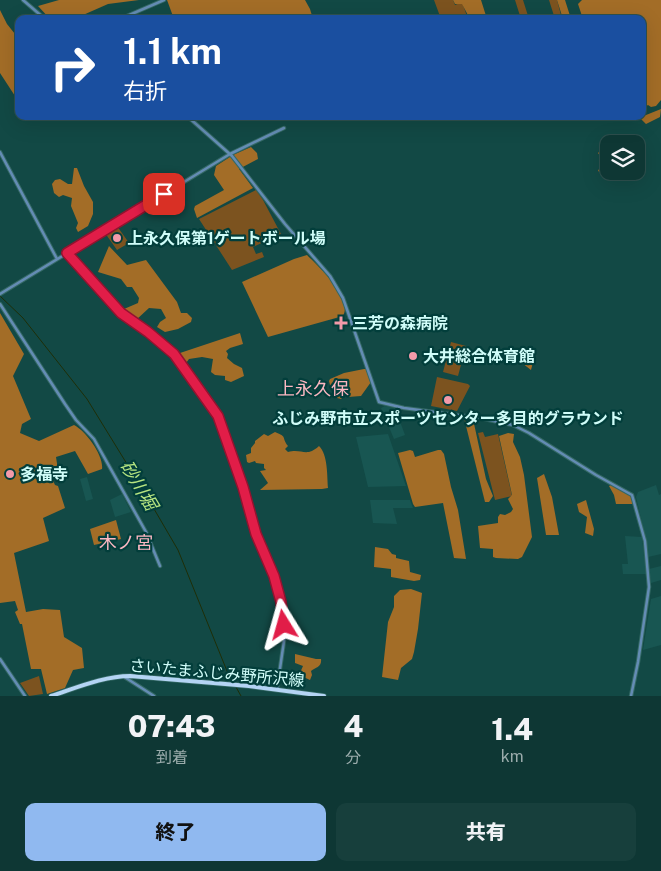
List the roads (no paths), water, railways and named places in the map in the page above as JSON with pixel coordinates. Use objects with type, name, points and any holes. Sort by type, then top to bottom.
[{"type":"main road","name":"さいたまふじみ野所沢線","points":[[51,696],[122,676],[237,684],[324,696]]},
{"type":"street","points":[[23,0],[40,15]]},
{"type":"street","points":[[129,15],[164,0]]},
{"type":"street","points":[[192,120],[230,154],[285,224],[336,283],[379,402],[404,408],[480,418],[513,425],[632,495],[645,541],[649,587],[631,696]]},
{"type":"street","points":[[0,294],[230,154],[284,128]]},
{"type":"street","points":[[0,152],[57,259]]},
{"type":"street","points":[[67,253],[121,313],[174,354],[218,416],[243,487],[256,534],[271,568],[281,602],[285,634],[277,689]]},
{"type":"street","points":[[0,304],[76,420],[94,439],[146,532],[160,566]]},
{"type":"street","points":[[0,659],[25,696]]},
{"type":"street","points":[[122,676],[154,696]]},
{"type":"waterway","name":"砂川堀","points":[[0,296],[23,318],[87,399],[143,490],[178,550],[227,671],[241,696]]},
{"type":"place","name":"上永久保第1ゲートボール場","points":[[117,238]]},
{"type":"place","name":"三芳の森病院","points":[[341,323]]},
{"type":"place","name":"大井総合体育館","points":[[413,356]]},
{"type":"place","name":"ふじみ野市⽴スポーツセンター多⽬的グラウンド","points":[[448,400]]},
{"type":"place","name":"多福寺","points":[[10,474]]},
{"type":"district","name":"上永久保","points":[[313,388]]},
{"type":"district","name":"木ノ宮","points":[[126,542]]}]
